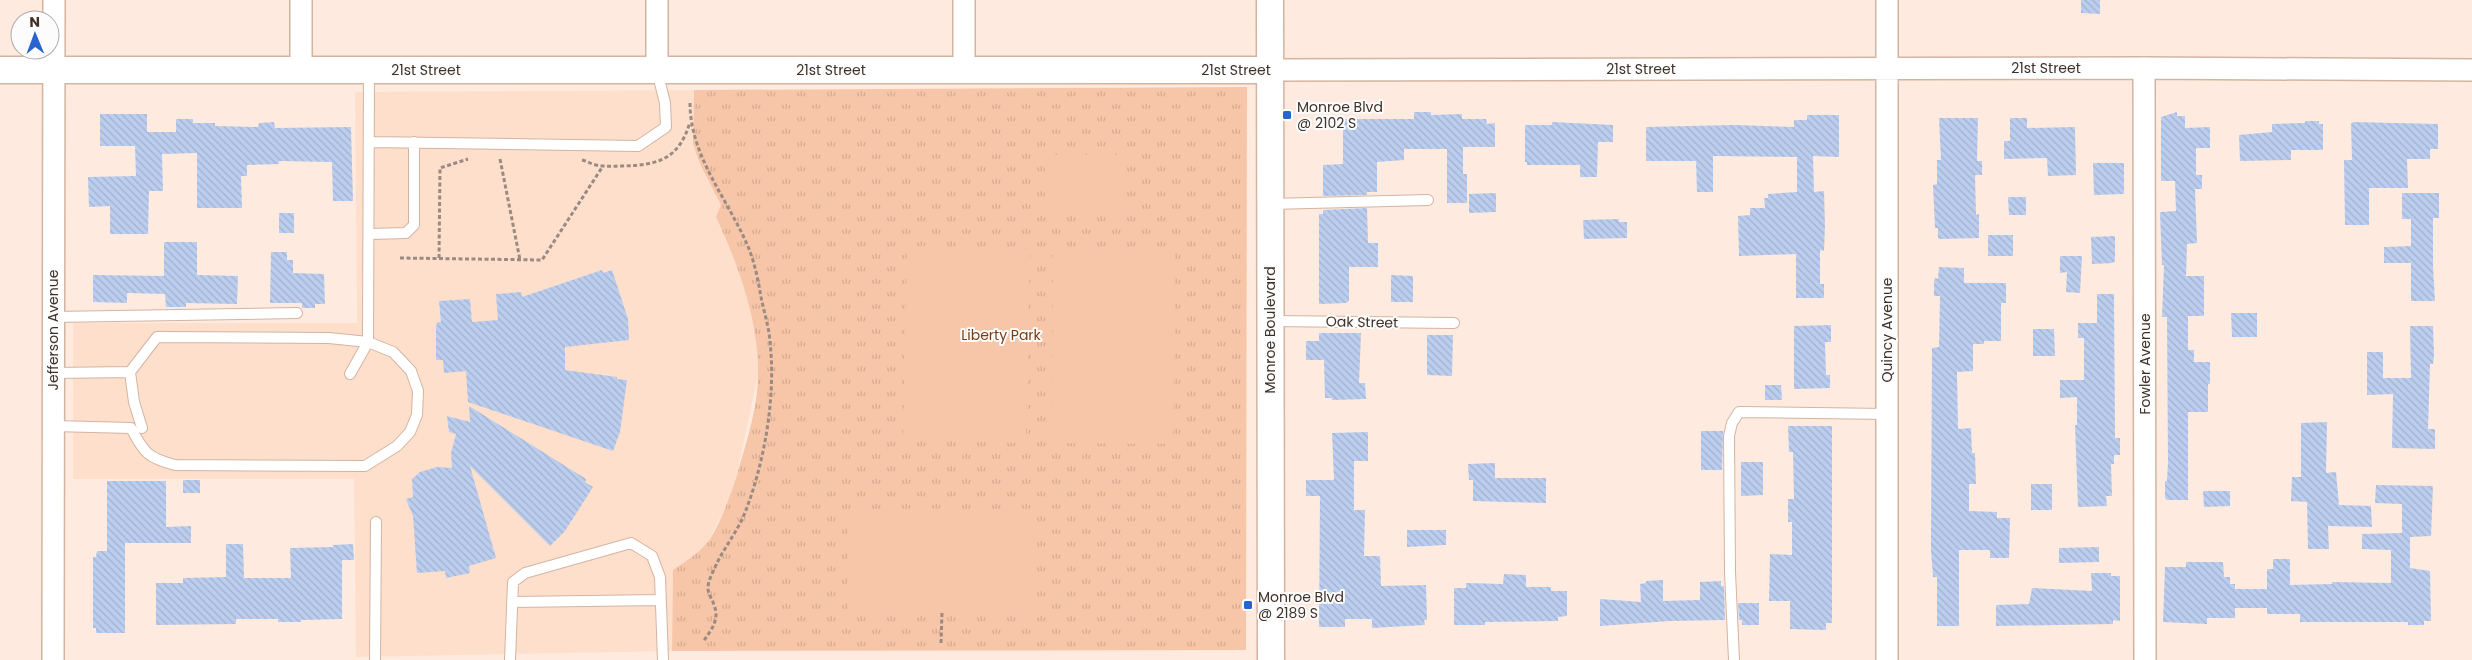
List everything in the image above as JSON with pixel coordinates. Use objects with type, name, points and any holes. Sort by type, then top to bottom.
[{"type":"street","name":"Jefferson Avenue","points":[[53,660],[54,0]]},
{"type":"street","points":[[301,0],[301,70]]},
{"type":"street","points":[[657,0],[657,70]]},
{"type":"street","points":[[964,0],[964,70]]},
{"type":"street","name":"Monroe Boulevard","points":[[1270,0],[1271,660]]},
{"type":"street","name":"Quincy Avenue","points":[[1887,0],[1887,660]]},
{"type":"street","name":"21st Street","points":[[0,70],[2144,68],[2472,70]]},
{"type":"street","name":"Fowler Avenue","points":[[2144,68],[2145,660]]},
{"type":"lane","points":[[350,374],[368,342],[370,234],[369,70]]},
{"type":"lane","points":[[369,142],[638,146],[666,127],[665,104],[657,70]]},
{"type":"lane","points":[[370,234],[406,233],[414,225],[414,142]]},
{"type":"lane","points":[[1270,204],[1428,200]]},
{"type":"lane","points":[[53,317],[297,313]]},
{"type":"lane","name":"Oak Street","points":[[1270,321],[1454,323]]},
{"type":"lane","points":[[53,426],[131,428],[143,451],[156,460],[175,466],[364,466],[398,446],[410,432],[417,415],[418,391],[411,371],[393,352],[368,342],[329,338],[157,337],[130,372],[134,402],[142,428]]},
{"type":"lane","points":[[53,373],[130,372]]},
{"type":"lane","points":[[1734,660],[1729,507],[1729,436],[1732,423],[1739,412],[1887,414]]},
{"type":"lane","points":[[375,660],[376,522]]},
{"type":"lane","points":[[510,660],[513,582],[525,573],[631,542],[652,556],[660,576],[663,660]]},
{"type":"lane","points":[[512,602],[661,600]]},
{"type":"path","points":[[574,160],[584,160],[603,166],[646,166],[658,163],[670,155],[685,137],[690,121],[690,103]]},
{"type":"path","points":[[690,121],[705,165],[746,243],[758,280],[770,341],[772,371],[767,428],[755,481],[746,511],[719,560],[708,585],[708,595],[714,605],[717,618],[714,627],[703,642]]},
{"type":"path","points":[[439,258],[440,168],[467,158],[475,159]]},
{"type":"path","points":[[492,159],[510,159]]},
{"type":"path","points":[[500,159],[520,260]]},
{"type":"path","points":[[400,258],[542,260],[603,166]]},
{"type":"path","points":[[941,643],[942,613]]},
{"type":"shaded area","points":[[694,90],[693,144],[701,166],[721,205],[747,297],[755,336],[758,375],[733,491],[707,544],[673,570],[672,651],[356,657],[354,479],[73,479],[73,323],[357,323],[355,92]]},
{"type":"green space","name":"Liberty Park","points":[[1247,87],[1246,650],[672,651],[673,570],[695,555],[706,544],[720,520],[733,488],[754,411],[758,386],[755,333],[746,293],[716,217],[721,205],[701,166],[693,144],[694,90]]},
{"type":"green space","points":[[1045,155],[1125,155],[1126,209],[1045,210]]},
{"type":"green space","points":[[907,246],[1030,249],[1026,443],[903,440]]},
{"type":"green space","points":[[1053,247],[1175,249],[1173,444],[1052,443]]},
{"type":"green space","points":[[847,514],[1037,515],[1036,614],[847,613]]},
{"type":"building","points":[[2081,0],[2100,0],[2100,14],[2081,13]]},
{"type":"building","points":[[1414,112],[1431,112],[1431,115],[1462,114],[1462,119],[1486,119],[1487,124],[1495,123],[1495,147],[1463,147],[1463,174],[1467,174],[1467,203],[1447,203],[1447,149],[1404,149],[1404,160],[1377,162],[1377,192],[1367,192],[1367,195],[1323,196],[1323,165],[1343,164],[1343,119],[1414,119]]},
{"type":"building","points":[[2177,112],[2177,116],[2185,116],[2185,128],[2210,127],[2210,148],[2196,148],[2196,175],[2202,175],[2202,189],[2195,189],[2197,243],[2187,244],[2186,276],[2204,276],[2204,316],[2188,316],[2188,350],[2194,350],[2194,362],[2210,362],[2208,412],[2188,412],[2188,500],[2167,500],[2165,498],[2168,463],[2167,317],[2162,317],[2164,265],[2162,265],[2160,212],[2176,211],[2175,181],[2161,181],[2161,117]]},
{"type":"building","points":[[100,114],[147,114],[147,132],[176,132],[176,119],[193,119],[193,123],[215,123],[215,126],[258,127],[259,123],[274,122],[275,128],[351,127],[353,201],[333,201],[332,162],[279,161],[279,164],[247,165],[247,176],[241,176],[242,208],[197,208],[197,153],[162,154],[163,191],[149,191],[148,234],[110,234],[110,206],[89,207],[88,177],[136,176],[135,146],[100,146]]},
{"type":"building","points":[[1807,115],[1839,115],[1839,157],[1813,156],[1814,192],[1824,191],[1824,251],[1820,250],[1820,284],[1824,284],[1824,298],[1796,298],[1796,254],[1739,256],[1738,216],[1750,215],[1750,208],[1765,208],[1764,198],[1768,198],[1768,194],[1797,192],[1797,157],[1713,156],[1713,192],[1697,192],[1696,161],[1646,161],[1646,127],[1734,125],[1794,127],[1794,120],[1807,120]]},
{"type":"building","points":[[1939,118],[1978,118],[1977,161],[1982,161],[1982,175],[1975,175],[1976,215],[1979,214],[1979,238],[1938,238],[1938,228],[1935,228],[1933,185],[1937,184],[1937,160],[1941,160]]},
{"type":"building","points":[[2010,118],[2027,118],[2027,128],[2075,127],[2076,175],[2048,176],[2047,158],[2004,159],[2004,141],[2010,141]]},
{"type":"building","points":[[2305,121],[2319,121],[2319,124],[2323,124],[2323,150],[2291,150],[2291,160],[2240,161],[2239,135],[2272,132],[2272,124],[2305,123]]},
{"type":"building","points":[[1552,122],[1613,125],[1613,142],[1598,142],[1597,177],[1580,177],[1580,165],[1527,165],[1527,162],[1525,162],[1525,125],[1552,125]]},
{"type":"building","points":[[2353,122],[2438,124],[2438,149],[2430,149],[2430,159],[2407,159],[2408,188],[2369,188],[2369,225],[2345,225],[2344,160],[2352,160],[2351,124]]},
{"type":"building","points":[[2093,163],[2124,163],[2124,194],[2094,195]]},
{"type":"building","points":[[1496,193],[1496,212],[1469,213],[1469,194]]},
{"type":"building","points":[[2402,193],[2439,193],[2439,218],[2433,218],[2435,301],[2411,301],[2411,263],[2384,263],[2384,247],[2411,246],[2411,219],[2402,219]]},
{"type":"building","points":[[2008,197],[2026,197],[2026,215],[2009,215]]},
{"type":"building","points":[[1367,208],[1368,243],[1378,243],[1378,267],[1349,267],[1349,301],[1346,303],[1319,304],[1319,214],[1323,214],[1323,210]]},
{"type":"building","points":[[279,213],[294,213],[294,233],[279,233]]},
{"type":"building","points":[[1619,219],[1619,222],[1627,222],[1627,238],[1584,239],[1583,220]]},
{"type":"building","points":[[1988,235],[2013,235],[2013,256],[1988,256]]},
{"type":"building","points":[[2115,236],[2115,261],[2113,263],[2092,264],[2091,237]]},
{"type":"building","points":[[164,242],[197,242],[197,275],[238,276],[237,304],[186,303],[186,307],[166,307],[165,294],[127,293],[127,303],[93,302],[93,275],[164,276]]},
{"type":"building","points":[[271,252],[287,252],[287,260],[293,260],[293,273],[324,274],[325,304],[315,304],[315,308],[302,308],[302,303],[270,303]]},
{"type":"building","points":[[2060,256],[2082,256],[2080,293],[2066,292],[2067,272],[2060,273]]},
{"type":"building","points":[[1939,267],[1964,268],[1964,283],[2006,283],[2006,303],[2001,303],[2001,341],[1984,341],[1984,344],[1973,344],[1973,371],[1957,372],[1958,429],[1971,428],[1972,453],[1975,453],[1976,484],[1969,484],[1969,511],[1997,512],[1997,518],[2010,518],[2009,558],[1990,558],[1990,550],[1959,550],[1959,626],[1937,626],[1937,577],[1933,577],[1931,550],[1932,348],[1939,347],[1940,296],[1934,296],[1934,281],[1935,278],[1938,279]]},
{"type":"building","points":[[602,270],[603,273],[612,270],[628,319],[629,340],[565,347],[565,370],[627,380],[620,432],[613,451],[468,402],[466,371],[444,373],[443,360],[436,360],[436,328],[437,322],[441,322],[439,301],[470,299],[472,322],[498,320],[496,294],[521,292],[522,297]]},
{"type":"building","points":[[1391,275],[1413,276],[1413,302],[1391,302]]},
{"type":"building","points":[[2097,294],[2114,294],[2115,438],[2120,438],[2120,455],[2114,455],[2114,464],[2111,464],[2112,496],[2106,496],[2107,506],[2078,507],[2075,425],[2077,425],[2077,397],[2060,398],[2060,380],[2084,380],[2084,338],[2078,338],[2078,323],[2097,323]]},
{"type":"building","points":[[2231,313],[2257,313],[2257,337],[2232,337]]},
{"type":"building","points":[[1831,325],[1831,342],[1825,342],[1826,375],[1830,375],[1830,388],[1794,389],[1794,326]]},
{"type":"building","points":[[2410,326],[2433,326],[2434,355],[2433,364],[2430,364],[2428,429],[2435,429],[2435,449],[2392,448],[2393,394],[2367,395],[2367,352],[2383,352],[2383,378],[2411,378]]},
{"type":"building","points":[[2033,329],[2054,329],[2055,356],[2033,356]]},
{"type":"building","points":[[1319,333],[1361,333],[1359,383],[1365,383],[1366,399],[1332,400],[1332,398],[1325,398],[1324,360],[1306,360],[1306,341],[1319,341]]},
{"type":"building","points":[[1427,335],[1453,335],[1452,376],[1427,375]]},
{"type":"building","points":[[1765,385],[1781,385],[1782,400],[1765,400]]},
{"type":"building","points":[[469,406],[586,479],[585,482],[593,487],[565,531],[550,546],[470,466],[496,558],[469,566],[470,573],[446,578],[445,571],[417,573],[413,516],[406,499],[413,497],[412,479],[420,472],[437,467],[452,468],[451,453],[456,434],[449,432],[447,416],[470,422]]},
{"type":"building","points":[[2327,422],[2326,473],[2336,472],[2339,505],[2371,506],[2372,527],[2328,526],[2329,549],[2308,549],[2307,502],[2291,501],[2292,477],[2301,477],[2301,423]]},
{"type":"building","points":[[1788,426],[1832,426],[1832,623],[1826,623],[1826,630],[1790,629],[1790,601],[1769,601],[1770,554],[1792,555],[1792,522],[1788,522],[1788,499],[1794,499],[1793,452],[1789,452]]},
{"type":"building","points":[[1701,431],[1723,431],[1722,470],[1701,470]]},
{"type":"building","points":[[1368,432],[1368,461],[1354,461],[1354,510],[1365,510],[1364,556],[1380,556],[1381,586],[1426,585],[1427,620],[1424,620],[1425,625],[1372,628],[1372,619],[1345,619],[1345,627],[1319,627],[1320,496],[1306,496],[1306,480],[1334,480],[1332,433]]},
{"type":"building","points":[[1741,462],[1763,462],[1763,495],[1741,496]]},
{"type":"building","points":[[1495,463],[1495,478],[1546,478],[1546,503],[1473,501],[1473,480],[1469,480],[1468,464]]},
{"type":"building","points":[[183,480],[200,480],[200,493],[183,493]]},
{"type":"building","points":[[107,481],[166,481],[166,527],[191,526],[191,543],[125,543],[125,633],[96,633],[96,628],[93,628],[93,557],[96,557],[97,551],[107,551]]},
{"type":"building","points":[[2031,484],[2052,484],[2052,510],[2031,510]]},
{"type":"building","points":[[2376,485],[2433,486],[2431,536],[2410,537],[2410,568],[2430,571],[2431,621],[2424,621],[2424,625],[2408,625],[2408,622],[2300,622],[2300,614],[2267,614],[2267,608],[2235,608],[2235,618],[2207,618],[2207,624],[2163,622],[2165,567],[2186,567],[2186,562],[2223,562],[2224,577],[2230,577],[2230,584],[2235,584],[2235,589],[2267,589],[2267,569],[2273,569],[2273,559],[2290,559],[2290,585],[2332,584],[2332,582],[2391,583],[2391,550],[2362,549],[2362,534],[2402,533],[2402,504],[2375,503]]},
{"type":"building","points":[[2203,491],[2230,491],[2230,506],[2204,507]]},
{"type":"building","points":[[1407,530],[1446,530],[1446,545],[1407,547]]},
{"type":"building","points":[[226,544],[243,544],[244,578],[291,578],[290,548],[333,547],[333,545],[353,544],[354,560],[342,560],[342,619],[278,622],[278,619],[236,619],[236,624],[156,625],[156,583],[183,583],[183,578],[226,577]]},
{"type":"building","points":[[2099,547],[2099,562],[2059,563],[2059,548]]},
{"type":"building","points":[[2091,573],[2111,573],[2111,576],[2120,576],[2120,621],[2113,620],[2113,624],[1996,626],[1996,605],[2029,604],[2032,588],[2092,591]]},
{"type":"building","points":[[1504,574],[1526,575],[1526,587],[1551,587],[1551,591],[1567,591],[1567,616],[1558,617],[1558,621],[1485,622],[1485,625],[1454,625],[1454,588],[1466,588],[1466,583],[1503,584]]},
{"type":"building","points":[[1663,580],[1663,601],[1700,600],[1700,582],[1721,581],[1721,586],[1724,586],[1725,620],[1670,621],[1600,626],[1600,599],[1641,602],[1640,584],[1646,583],[1646,581]]},
{"type":"building","points":[[1738,603],[1759,603],[1759,625],[1742,625],[1742,620],[1739,620]]},
{"type":"place","name":"Monroe Blvd @ 2102 S","points":[[1287,115]]},
{"type":"place","name":"Monroe Blvd @ 2189 S","points":[[1248,605]]}]
